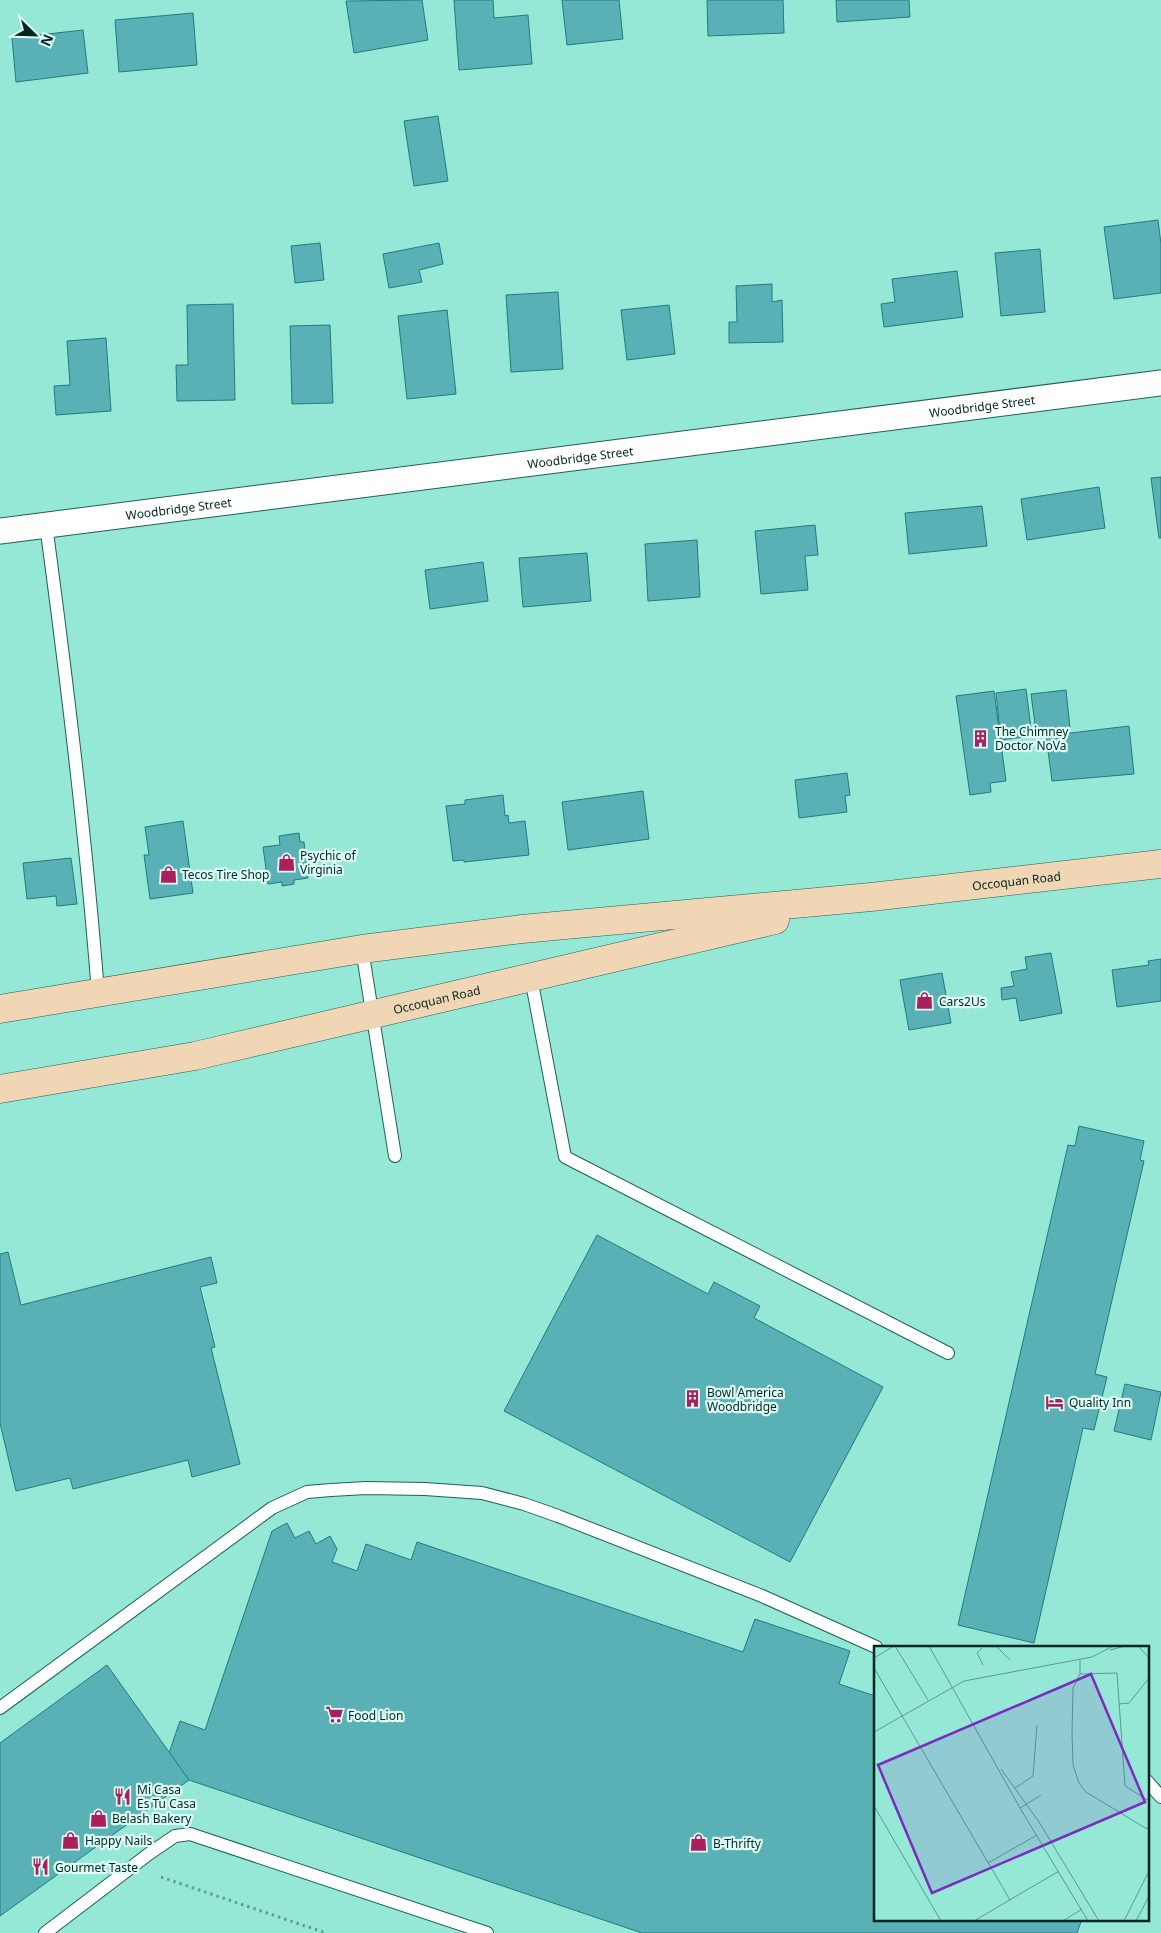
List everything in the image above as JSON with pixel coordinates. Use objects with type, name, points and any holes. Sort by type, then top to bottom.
[{"type":"main road","name":"Occoquan Road","points":[[0,1009],[362,949],[522,929],[871,897],[1161,864]]},
{"type":"main road","name":"Occoquan Road","points":[[0,1089],[195,1056],[871,897]]},
{"type":"street","name":"Woodbridge Street","points":[[0,531],[1161,383]]},
{"type":"lane","points":[[46,525],[62,638],[86,858],[98,993]]},
{"type":"lane","points":[[362,949],[395,1156]]},
{"type":"lane","points":[[531,978],[565,1157],[948,1353]]},
{"type":"lane","points":[[0,1708],[272,1508],[307,1492],[331,1490],[366,1488],[454,1490],[482,1493],[524,1504],[762,1596],[874,1646]]},
{"type":"lane","points":[[1148,1782],[1161,1797]]},
{"type":"lane","points":[[45,1933],[150,1853],[175,1836],[190,1834],[487,1933]]},
{"type":"path","points":[[161,1877],[326,1933]]},
{"type":"building","points":[[422,0],[428,40],[354,53],[346,1]]},
{"type":"building","points":[[454,0],[493,0],[494,18],[528,15],[532,64],[459,70]]},
{"type":"building","points":[[562,0],[619,0],[623,39],[567,45]]},
{"type":"building","points":[[707,0],[783,0],[784,33],[708,36]]},
{"type":"building","points":[[836,0],[909,0],[910,17],[837,22]]},
{"type":"building","points":[[193,13],[197,65],[119,72],[115,20]]},
{"type":"building","points":[[83,30],[88,73],[16,82],[12,38]]},
{"type":"building","points":[[438,116],[448,181],[414,186],[404,121]]},
{"type":"building","points":[[1158,220],[1161,244],[1161,293],[1114,299],[1104,227]]},
{"type":"building","points":[[320,243],[324,280],[295,283],[291,246]]},
{"type":"building","points":[[439,243],[443,264],[419,270],[422,282],[389,288],[383,254]]},
{"type":"building","points":[[1040,249],[1045,312],[1001,316],[995,253]]},
{"type":"building","points":[[957,271],[963,317],[884,327],[881,304],[895,302],[892,279]]},
{"type":"building","points":[[772,284],[772,302],[782,300],[783,342],[729,343],[729,322],[737,322],[736,286]]},
{"type":"building","points":[[558,292],[563,369],[511,372],[506,295]]},
{"type":"building","points":[[233,304],[235,400],[177,401],[176,365],[188,365],[187,305]]},
{"type":"building","points":[[669,305],[675,354],[627,360],[621,310]]},
{"type":"building","points":[[447,310],[456,394],[407,399],[398,316]]},
{"type":"building","points":[[330,325],[333,403],[292,404],[290,326]]},
{"type":"building","points":[[106,338],[111,411],[56,415],[54,386],[70,385],[67,341]]},
{"type":"building","points":[[1161,477],[1161,538],[1159,538],[1151,478]]},
{"type":"building","points":[[1099,487],[1105,528],[1027,540],[1021,499]]},
{"type":"building","points":[[982,506],[987,546],[909,554],[905,513]]},
{"type":"building","points":[[815,525],[818,555],[805,556],[808,590],[761,594],[755,531]]},
{"type":"building","points":[[697,540],[700,597],[648,601],[645,544]]},
{"type":"building","points":[[587,553],[591,601],[523,607],[519,558]]},
{"type":"building","points":[[483,562],[488,601],[430,609],[425,570]]},
{"type":"building","points":[[1026,689],[1032,736],[1001,740],[996,693]]},
{"type":"building","points":[[1066,690],[1070,728],[1036,732],[1031,694]]},
{"type":"building","name":"The Chimney Doctor NoVa","points":[[994,691],[1006,781],[990,783],[991,792],[970,795],[956,696]]},
{"type":"building","points":[[1129,726],[1134,774],[1052,781],[1046,736]]},
{"type":"building","points":[[847,773],[850,795],[845,796],[847,812],[799,818],[795,780]]},
{"type":"building","points":[[643,791],[649,839],[568,850],[562,802]]},
{"type":"building","points":[[503,795],[505,816],[508,815],[509,823],[525,821],[529,855],[464,862],[464,860],[453,861],[446,806],[465,804],[465,800]]},
{"type":"building","name":"Tecos Tire Shop","points":[[183,821],[193,893],[150,899],[144,855],[149,855],[145,827]]},
{"type":"building","name":"Psychic of Virginia","points":[[299,833],[300,842],[304,842],[308,878],[294,880],[294,884],[282,886],[282,882],[268,884],[263,847],[280,845],[279,836]]},
{"type":"building","points":[[71,858],[77,904],[57,906],[56,896],[27,899],[23,863]]},
{"type":"building","points":[[1051,953],[1062,1013],[1020,1021],[1016,998],[1002,1000],[1001,988],[1014,986],[1011,972],[1027,969],[1025,957]]},
{"type":"building","points":[[1161,959],[1161,1001],[1117,1007],[1112,970],[1149,965],[1148,961]]},
{"type":"building","name":"Cars2Us","points":[[942,973],[951,1023],[909,1030],[900,980]]},
{"type":"building","name":"Quality Inn","points":[[1079,1126],[1144,1141],[1140,1160],[1144,1161],[1095,1374],[1107,1377],[1094,1430],[1083,1428],[1034,1643],[958,1625],[1068,1145],[1075,1146]]},
{"type":"building","name":"Bowl America Woodbridge","points":[[597,1235],[708,1294],[714,1282],[760,1306],[754,1318],[883,1387],[790,1562],[504,1411]]},
{"type":"building","points":[[8,1252],[21,1305],[211,1257],[217,1283],[200,1287],[215,1347],[211,1348],[240,1464],[192,1477],[188,1460],[73,1489],[70,1478],[16,1491],[0,1423],[0,1254]]},
{"type":"building","points":[[1125,1384],[1161,1392],[1151,1440],[1114,1431]]},
{"type":"building","points":[[287,1523],[295,1538],[309,1531],[316,1544],[330,1536],[337,1549],[332,1562],[357,1571],[366,1544],[411,1560],[417,1542],[743,1652],[755,1619],[850,1651],[839,1684],[874,1696],[874,1920],[1082,1920],[1077,1933],[642,1933],[189,1780],[169,1753],[180,1721],[205,1730],[272,1531]]},
{"type":"building","points":[[107,1665],[189,1780],[0,1916],[0,1743]]},
{"type":"place","name":"The Chimney Doctor NoVa","points":[[981,738]]},
{"type":"place","name":"Psychic of Virginia","points":[[286,862]]},
{"type":"place","name":"Tecos Tire Shop","points":[[168,874]]},
{"type":"place","name":"Cars2Us","points":[[925,1001]]},
{"type":"place","name":"Bowl America Woodbridge","points":[[693,1399]]},
{"type":"place","name":"Quality Inn","points":[[1055,1402]]},
{"type":"place","name":"Food Lion","points":[[334,1715]]},
{"type":"place","name":"Mi Casa Es Tu Casa","points":[[123,1796]]},
{"type":"place","name":"Belash Bakery","points":[[98,1818]]},
{"type":"place","name":"Happy Nails","points":[[71,1840]]},
{"type":"place","name":"B-Thrifty","points":[[699,1843]]},
{"type":"place","name":"Gourmet Taste","points":[[41,1867]]}]
